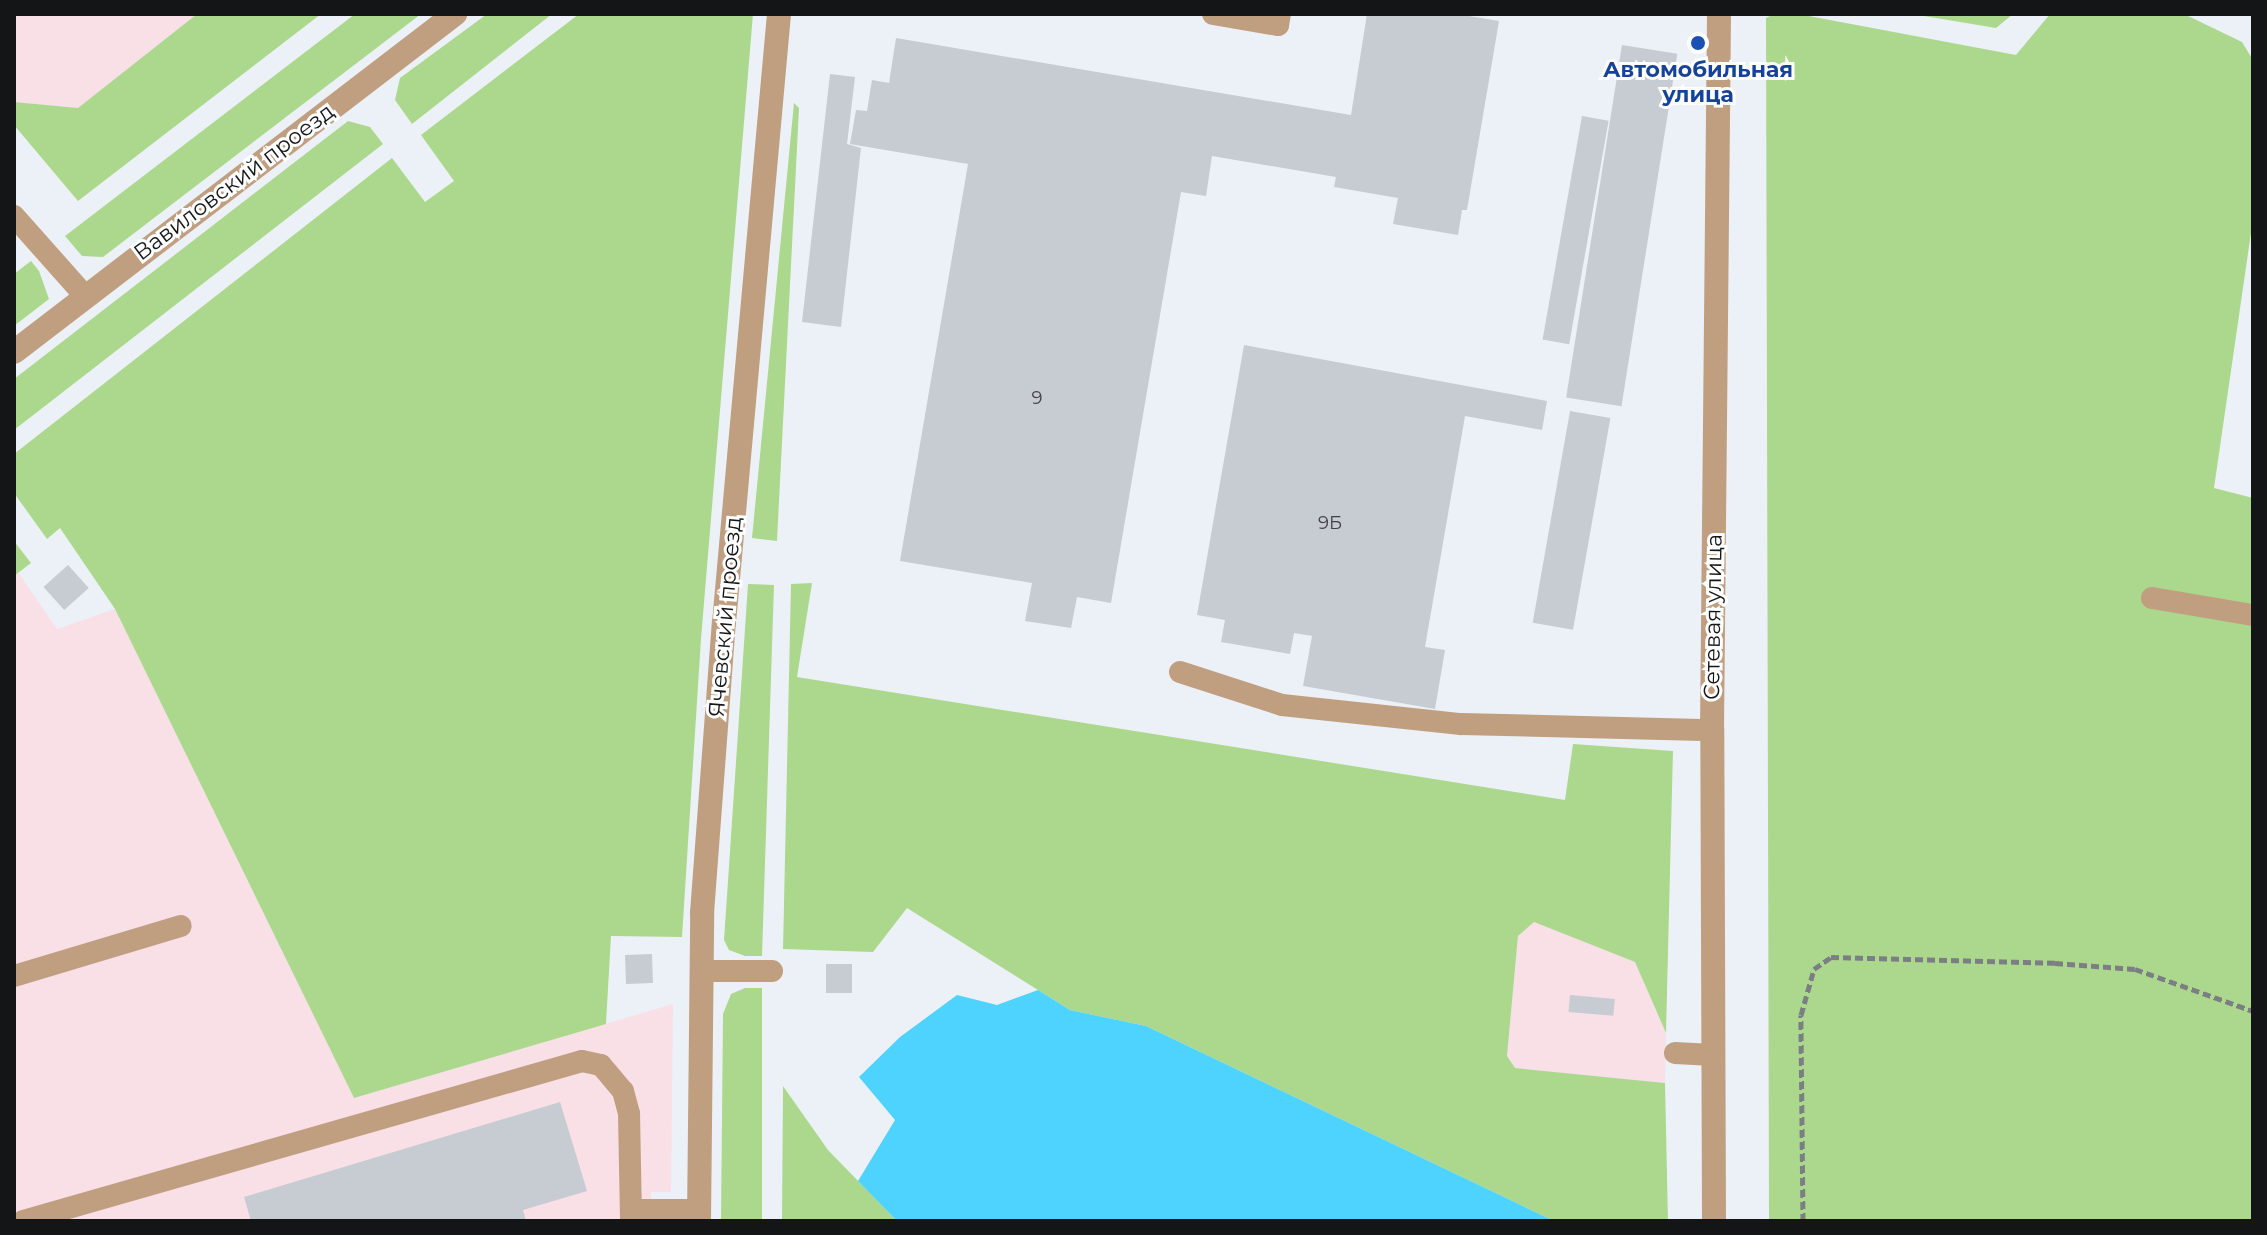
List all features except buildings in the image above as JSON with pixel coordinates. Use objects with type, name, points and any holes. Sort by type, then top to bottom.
[{"type":"street","name":"Вавиловский проезд","points":[[14,352],[455,14]]},
{"type":"street","name":"Ячевский проезд","points":[[699,1215],[701,971],[724,623],[779,14]]},
{"type":"street","name":"Сетевая улица","points":[[1714,1221],[1712,730],[1719,14]]},
{"type":"lane","points":[[1213,14],[1278,25],[1280,14]]},
{"type":"lane","points":[[14,216],[85,296]]},
{"type":"lane","points":[[2152,598],[2253,615]]},
{"type":"lane","points":[[1180,672],[1282,705],[1461,724],[1712,730]]},
{"type":"lane","points":[[14,976],[181,926]]},
{"type":"lane","points":[[701,971],[772,971]]},
{"type":"lane","points":[[1675,1053],[1713,1055]]},
{"type":"lane","points":[[23,1221],[582,1061],[601,1065],[623,1091],[629,1114],[631,1216],[699,1215]]},
{"type":"path","points":[[1803,1221],[1801,1015],[1814,969],[1831,957],[2055,963],[2135,969],[2253,1011]]},
{"type":"shaded area","points":[[14,14],[197,14],[78,108],[14,102]]},
{"type":"shaded area","points":[[18,572],[57,629],[115,609],[354,1098],[673,1004],[671,1192],[651,1192],[652,1221],[14,1221],[14,576]]},
{"type":"shaded area","points":[[1534,922],[1635,962],[1666,1033],[1665,1083],[1515,1068],[1507,1056],[1518,936]]},
{"type":"green space","points":[[197,14],[321,14],[78,201],[14,125],[14,102],[78,108]]},
{"type":"green space","points":[[355,14],[421,14],[103,257],[82,256],[65,236]]},
{"type":"green space","points":[[487,14],[552,14],[412,124],[395,100],[400,78]]},
{"type":"green space","points":[[579,14],[753,14],[701,639],[682,937],[611,936],[606,1024],[354,1098],[115,609],[60,528],[47,539],[14,493],[14,454],[392,158],[425,202],[454,181],[421,135]]},
{"type":"green space","points":[[1774,14],[1798,14],[2016,55],[2050,14],[2184,14],[2242,42],[2253,60],[2253,219],[2214,488],[2253,498],[2253,1221],[1769,1221],[1766,18]]},
{"type":"green space","points":[[1912,14],[2013,14],[1996,28]]},
{"type":"green space","points":[[794,103],[799,108],[777,541],[752,538]]},
{"type":"green space","points":[[348,121],[370,127],[383,144],[14,430],[14,379]]},
{"type":"green space","points":[[31,261],[39,271],[49,299],[14,326],[14,274]]},
{"type":"green space","points":[[14,541],[31,563],[14,576]]},
{"type":"green space","points":[[812,583],[797,677],[1565,800],[1573,744],[1673,751],[1666,1033],[1635,962],[1534,922],[1518,936],[1507,1056],[1515,1068],[1665,1083],[1668,1221],[1554,1221],[1146,1026],[1070,1010],[907,908],[873,952],[783,949],[791,584]]},
{"type":"green space","points":[[748,584],[774,585],[762,956],[745,956],[729,950],[724,940]]},
{"type":"green space","points":[[745,988],[762,988],[762,1221],[721,1221],[723,1014],[731,994]]},
{"type":"green space","points":[[783,1086],[828,1150],[895,1219],[909,1221],[782,1221]]},
{"type":"water","points":[[1038,990],[1070,1010],[1146,1026],[1554,1221],[895,1219],[858,1181],[895,1120],[859,1077],[900,1037],[957,995],[997,1005]]},
{"type":"place","name":"Автомобильная улица","points":[[1698,43]]}]
